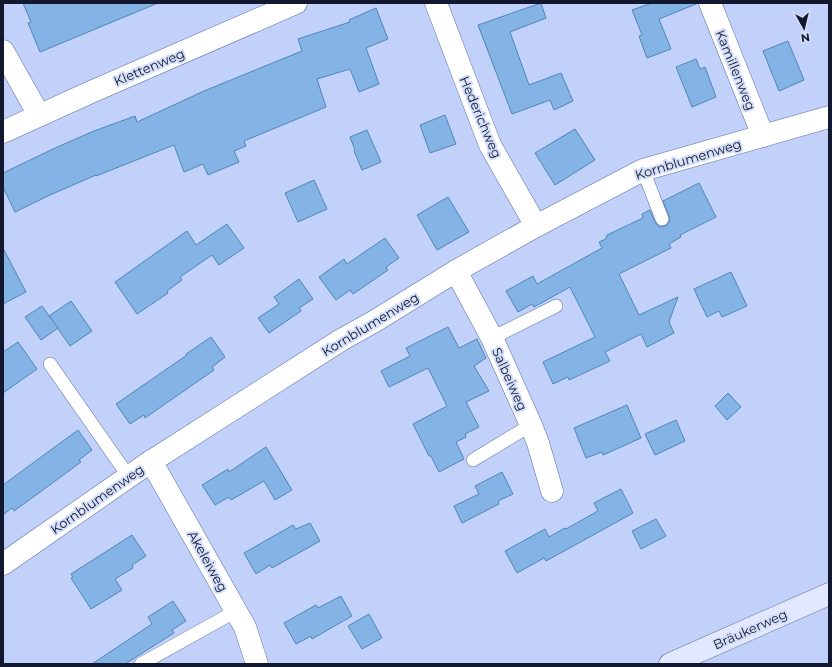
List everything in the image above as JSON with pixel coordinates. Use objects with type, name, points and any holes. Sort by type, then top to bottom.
[{"type":"main road","name":"Bräukerweg","points":[[670,664],[829,594]]},
{"type":"street","name":"Klettenweg","points":[[3,132],[296,3]]},
{"type":"street","name":"Hederichweg","points":[[436,3],[490,145],[536,226]]},
{"type":"street","name":"Kamillenweg","points":[[710,3],[763,136]]},
{"type":"street","points":[[3,51],[39,115]]},
{"type":"street","name":"Kornblumenweg","points":[[3,564],[151,461],[341,340],[375,322],[456,271],[536,226],[643,170],[829,117]]},
{"type":"street","name":"Salbeiweg","points":[[456,271],[492,338],[531,425],[538,443],[552,491]]},
{"type":"street","name":"Akeleiweg","points":[[151,461],[245,627],[257,664]]},
{"type":"lane","points":[[643,170],[662,219]]},
{"type":"lane","points":[[492,338],[556,306]]},
{"type":"lane","points":[[50,364],[129,477]]},
{"type":"lane","points":[[472,460],[531,425]]},
{"type":"lane","points":[[141,664],[236,611]]},
{"type":"building","points":[[23,3],[158,3],[40,52],[28,23],[31,22]]},
{"type":"building","points":[[541,3],[546,18],[510,32],[529,85],[561,73],[573,101],[554,110],[550,100],[512,114],[478,25]]},
{"type":"building","points":[[652,3],[696,4],[659,19],[671,49],[647,58],[639,36],[642,35],[632,10]]},
{"type":"building","points":[[376,8],[388,39],[366,48],[379,84],[359,92],[350,69],[317,79],[326,107],[244,141],[246,146],[234,151],[239,162],[208,175],[203,164],[184,172],[174,145],[96,175],[15,212],[3,187],[3,173],[94,131],[135,116],[137,122],[204,91],[302,51],[298,39],[350,22],[349,20]]},
{"type":"building","points":[[788,41],[804,80],[779,91],[763,51]]},
{"type":"building","points":[[696,59],[700,69],[705,67],[716,97],[692,107],[676,67]]},
{"type":"building","points":[[445,115],[456,144],[430,153],[420,125]]},
{"type":"building","points":[[575,129],[595,160],[555,185],[535,153]]},
{"type":"building","points":[[367,130],[381,162],[362,170],[350,137]]},
{"type":"building","points":[[314,180],[327,209],[298,222],[285,193]]},
{"type":"building","points":[[699,183],[716,217],[680,235],[681,237],[669,244],[671,248],[619,274],[639,315],[678,297],[669,322],[674,333],[647,347],[641,334],[605,352],[610,361],[569,380],[568,377],[553,384],[543,362],[595,337],[570,287],[534,307],[532,304],[518,312],[506,291],[533,276],[537,284],[602,248],[599,242],[606,239],[607,235],[643,218],[642,214],[650,210],[657,225],[660,227],[665,226],[670,220],[663,201]]},
{"type":"building","points":[[448,197],[469,232],[437,250],[417,215]]},
{"type":"building","points":[[227,224],[244,248],[219,265],[212,255],[180,277],[182,280],[167,291],[168,293],[137,314],[115,282],[187,231],[196,245]]},
{"type":"building","points":[[385,238],[399,258],[386,267],[388,270],[353,294],[350,290],[336,300],[319,277],[344,259],[347,264]]},
{"type":"building","points":[[3,248],[26,292],[3,304]]},
{"type":"building","points":[[731,272],[747,306],[722,317],[719,311],[707,317],[694,289]]},
{"type":"building","points":[[299,279],[313,299],[299,308],[301,311],[269,333],[258,318],[279,304],[274,297]]},
{"type":"building","points":[[71,301],[92,331],[70,346],[49,316]]},
{"type":"building","points":[[42,306],[58,328],[41,340],[25,317]]},
{"type":"building","points":[[448,327],[459,348],[477,339],[486,358],[474,366],[489,391],[466,402],[479,427],[465,434],[466,437],[456,442],[464,459],[439,472],[413,424],[447,406],[428,368],[389,387],[381,371],[410,356],[406,348]]},
{"type":"building","points":[[211,337],[225,357],[212,367],[214,370],[145,418],[144,415],[130,424],[116,404]]},
{"type":"building","points":[[18,342],[37,369],[3,393],[3,352]]},
{"type":"building","points":[[728,393],[741,407],[727,420],[715,406]]},
{"type":"building","points":[[627,405],[641,438],[603,455],[602,452],[586,458],[574,428]]},
{"type":"building","points":[[676,420],[685,441],[655,455],[645,434]]},
{"type":"building","points":[[78,430],[92,450],[79,460],[81,462],[47,487],[14,511],[12,508],[3,515],[3,485]]},
{"type":"building","points":[[266,447],[292,490],[275,500],[264,481],[231,500],[229,497],[215,505],[202,485],[228,469],[229,472]]},
{"type":"building","points":[[502,472],[513,494],[498,501],[499,504],[462,523],[454,506],[479,494],[475,486]]},
{"type":"building","points":[[621,489],[633,513],[546,561],[544,558],[517,573],[505,551],[545,529],[549,537],[565,528],[566,529],[598,511],[594,503]]},
{"type":"building","points":[[656,519],[666,536],[641,549],[632,531]]},
{"type":"building","points":[[310,523],[320,541],[272,568],[270,565],[256,574],[244,553],[293,525],[296,529]]},
{"type":"building","points":[[132,535],[146,556],[132,565],[133,568],[115,579],[122,590],[91,609],[71,578],[73,577],[71,574]]},
{"type":"building","points":[[341,596],[352,616],[312,639],[311,636],[296,644],[284,623],[316,605],[318,608]]},
{"type":"building","points":[[173,601],[186,621],[172,630],[174,633],[125,664],[92,664],[152,624],[148,617]]},
{"type":"building","points":[[369,614],[382,638],[362,649],[348,626]]}]
